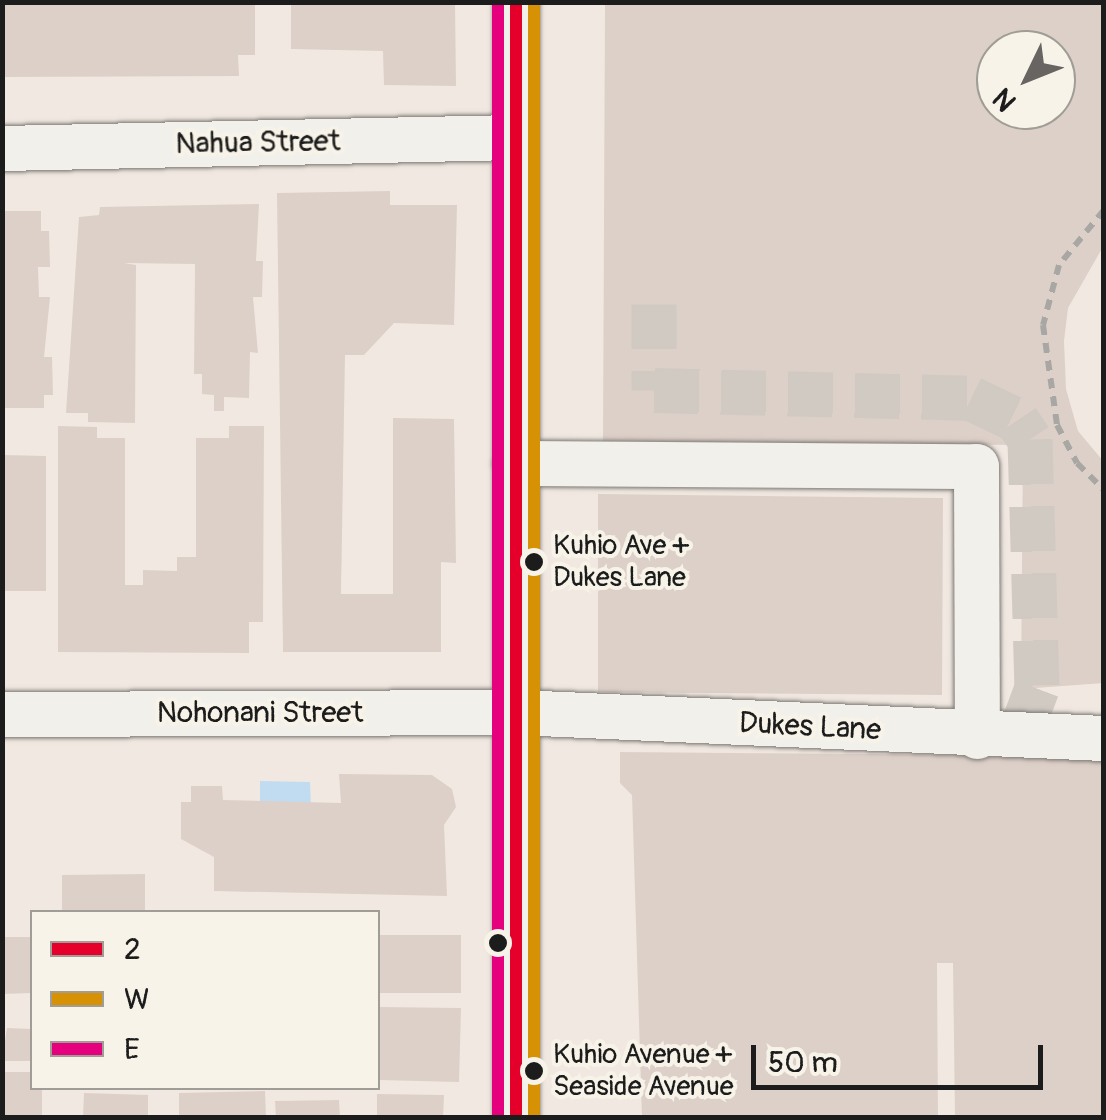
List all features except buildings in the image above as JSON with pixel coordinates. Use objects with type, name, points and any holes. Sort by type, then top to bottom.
[{"type":"street","points":[[516,2],[516,1118]]},
{"type":"street","name":"Nahua Street","points":[[2,148],[514,137]]},
{"type":"street","points":[[515,463],[976,466],[977,736]]},
{"type":"street","name":"Nohonani Street","points":[[2,714],[517,712]]},
{"type":"street","name":"Dukes Lane","points":[[517,712],[977,736],[1104,738]]},
{"type":"path","points":[[1104,210],[1060,265],[1043,325],[1057,425],[1077,462],[1104,490]]},
{"type":"water","points":[[260,781],[310,782],[311,808],[260,808]]},
{"type":"tunnel","points":[[654,304],[654,390],[971,398],[1017,420],[1030,439],[1037,688],[1019,736]]},
{"type":"transit line","name":"E","points":[[498,2],[498,1118]]},
{"type":"transit line","name":"2","points":[[516,2],[516,1118]]},
{"type":"transit line","name":"W","points":[[534,2],[534,1118]]},
{"type":"place","name":"Kuhio Ave + Dukes Lane","points":[[534,562]]},
{"type":"place","name":"Kuhio Avenue + Seaside Avenue","points":[[534,1071]]}]
